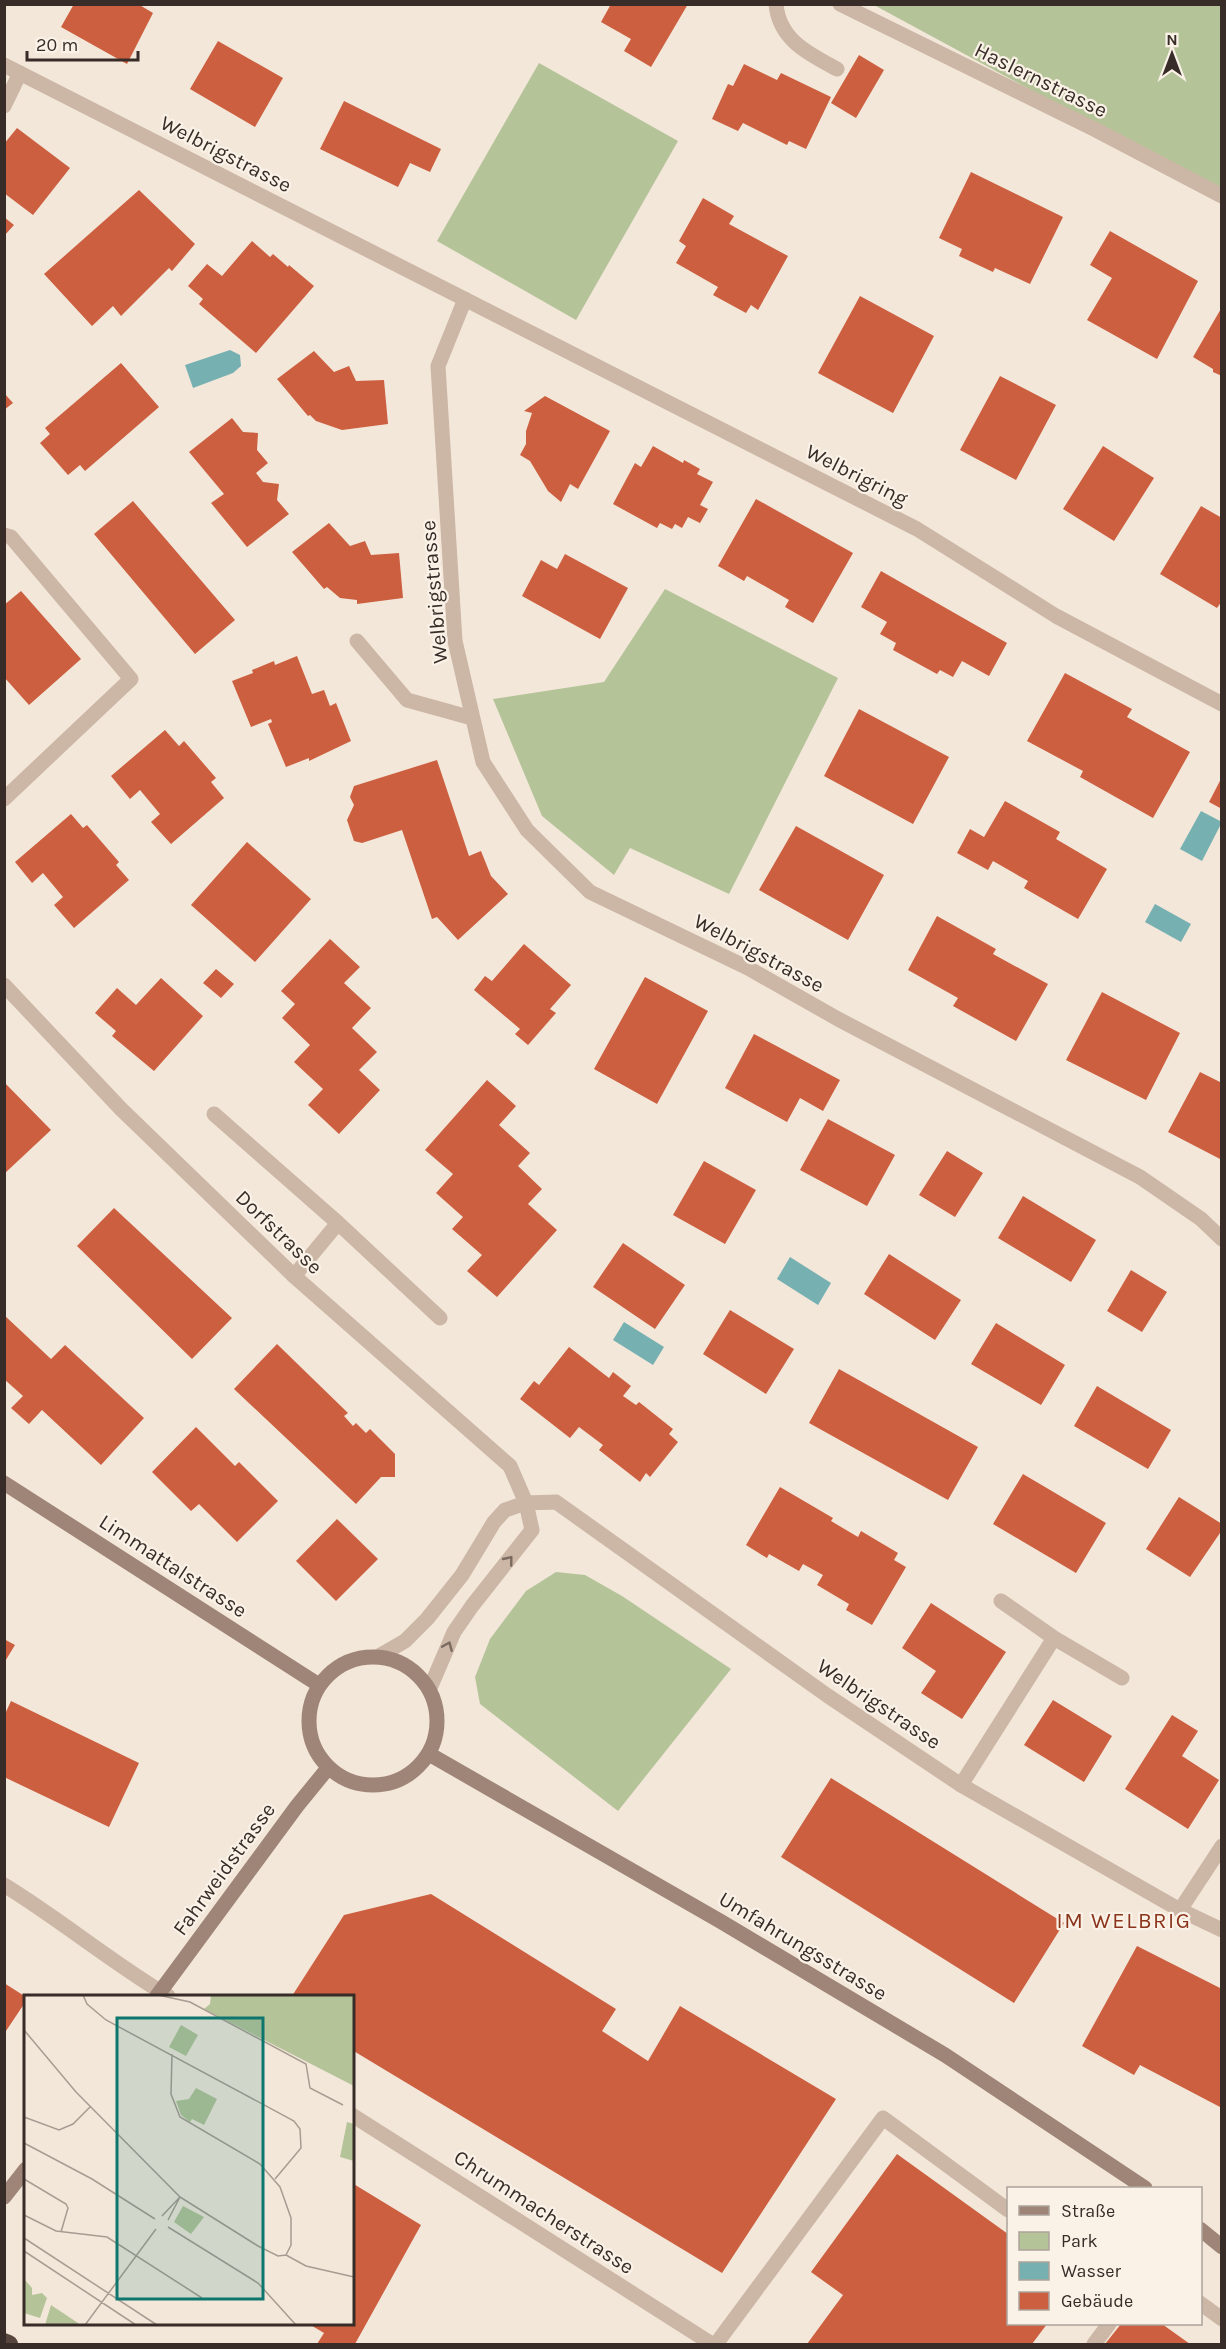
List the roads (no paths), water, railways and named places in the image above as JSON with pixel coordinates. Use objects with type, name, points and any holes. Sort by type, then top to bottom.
[{"type":"highway","points":[[4,2342],[9,2344]]},
{"type":"main road","name":"Limmattalstrasse","points":[[4,1483],[319,1685]]},
{"type":"main road","points":[[379,1656],[390,1658],[414,1670],[430,1689],[437,1709],[437,1733],[429,1754],[417,1769],[402,1779],[384,1785],[366,1786],[347,1781],[328,1768],[316,1752],[309,1730],[309,1708],[319,1685],[342,1664],[364,1657],[379,1656]]},
{"type":"main road","name":"Umfahrungsstrasse","points":[[429,1754],[936,2049],[1144,2187]]},
{"type":"main road","name":"Fahrweidstrasse","points":[[162,1995],[297,1806],[328,1768]]},
{"type":"main road","points":[[4,2197],[24,2172]]},
{"type":"main road","points":[[1202,2231],[1221,2247]]},
{"type":"street","points":[[776,4],[780,24],[789,38],[803,51],[837,69]]},
{"type":"street","name":"Haslernstrasse","points":[[840,4],[1096,130],[1221,196]]},
{"type":"street","name":"Welbrigstrasse","points":[[4,65],[465,298],[438,366],[454,641],[483,762],[527,830],[590,892],[748,968],[838,1019],[1140,1178],[1201,1219],[1221,1239]]},
{"type":"street","points":[[4,106],[20,72]]},
{"type":"street","name":"Welbrigring","points":[[465,298],[917,530],[1056,616],[1221,704]]},
{"type":"street","points":[[4,535],[11,537],[131,679],[4,799]]},
{"type":"street","points":[[357,641],[407,700],[472,718]]},
{"type":"street","name":"Dorfstrasse","points":[[4,985],[129,1117],[294,1276],[510,1466],[526,1503],[532,1530],[454,1632],[430,1689]]},
{"type":"street","points":[[214,1114],[338,1223],[440,1318]]},
{"type":"street","points":[[294,1276],[338,1223]]},
{"type":"street","name":"Welbrigstrasse","points":[[526,1503],[556,1502],[828,1696],[962,1785],[1180,1910],[1221,1930]]},
{"type":"street","points":[[379,1656],[405,1641],[427,1619],[462,1575],[494,1522],[505,1510],[526,1503]]},
{"type":"street","points":[[1001,1601],[1054,1638],[1122,1678]]},
{"type":"street","points":[[962,1785],[1054,1638]]},
{"type":"street","points":[[1180,1910],[1221,1846]]},
{"type":"street","points":[[4,1885],[38,1905],[162,1995]]},
{"type":"street","name":"Chrummacherstrasse","points":[[354,2116],[714,2344]]},
{"type":"street","points":[[714,2344],[884,2118],[1007,2209]]},
{"type":"street","points":[[1202,2305],[1221,2319]]},
{"type":"street","points":[[1094,2344],[1108,2325]]},
{"type":"water","points":[[230,350],[240,355],[241,366],[233,373],[193,388],[185,365]]},
{"type":"water","points":[[1201,811],[1222,822],[1202,861],[1180,849]]},
{"type":"water","points":[[1155,904],[1191,924],[1181,942],[1145,922]]},
{"type":"water","points":[[790,1257],[831,1283],[818,1305],[777,1279]]},
{"type":"water","points":[[624,1322],[664,1347],[653,1365],[613,1340]]},
{"type":"district","name":"IM WELBRIG","points":[[1124,1920]]}]
